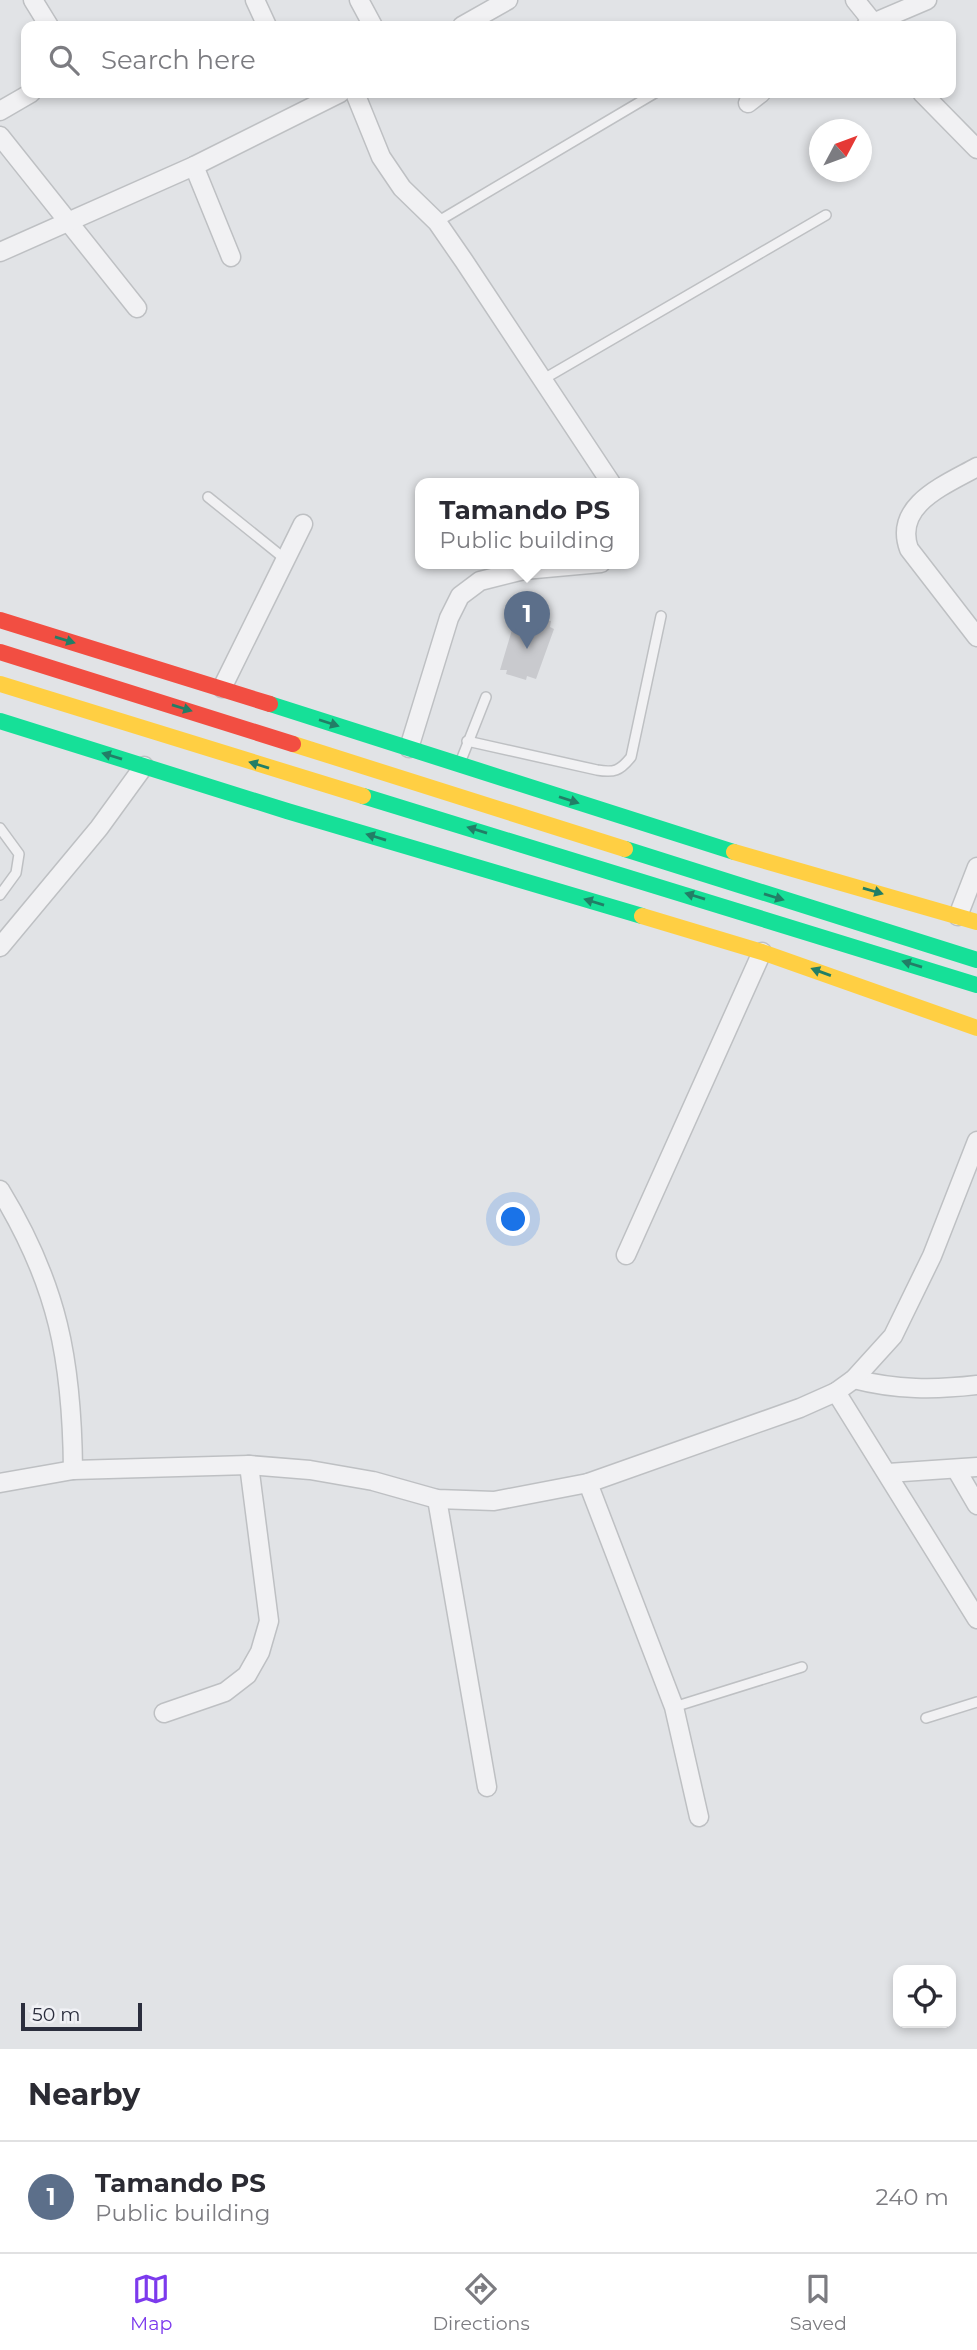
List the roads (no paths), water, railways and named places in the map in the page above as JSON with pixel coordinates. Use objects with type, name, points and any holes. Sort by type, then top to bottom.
[{"type":"main road","points":[[0,620],[222,688],[666,832],[977,922]]},
{"type":"main road","points":[[0,652],[977,960]]},
{"type":"main road","points":[[0,684],[977,985]]},
{"type":"main road","points":[[0,721],[762,952],[977,1028]]},
{"type":"street","points":[[33,0],[47,21]]},
{"type":"street","points":[[255,0],[265,21]]},
{"type":"street","points":[[359,0],[370,21]]},
{"type":"street","points":[[471,21],[508,0]]},
{"type":"street","points":[[855,0],[869,21]]},
{"type":"street","points":[[881,21],[927,0]]},
{"type":"street","points":[[0,111],[23,98]]},
{"type":"street","points":[[357,98],[381,157],[402,188],[437,222],[608,478]]},
{"type":"street","points":[[927,98],[977,149]]},
{"type":"street","points":[[0,251],[194,166],[303,101]]},
{"type":"street","points":[[0,136],[137,307]]},
{"type":"street","points":[[194,166],[230,257]]},
{"type":"street","points":[[977,467],[917,504],[908,518],[904,534],[909,549],[977,637]]},
{"type":"street","points":[[222,688],[303,524]]},
{"type":"street","points":[[408,748],[449,618],[460,596],[481,581],[535,569]]},
{"type":"street","points":[[0,947],[99,828],[144,766]]},
{"type":"street","points":[[958,916],[977,867]]},
{"type":"street","points":[[626,1255],[762,952]]},
{"type":"street","points":[[0,1483],[73,1470],[249,1465],[310,1469],[373,1481],[438,1499],[494,1501],[587,1483],[800,1408],[836,1392],[854,1379],[893,1336],[932,1256],[977,1141]]},
{"type":"street","points":[[0,1190],[29,1238],[46,1279],[67,1360],[72,1413],[73,1470]]},
{"type":"street","points":[[854,1379],[886,1388],[940,1389],[977,1385]]},
{"type":"street","points":[[836,1392],[977,1619]]},
{"type":"street","points":[[164,1713],[225,1692],[247,1675],[260,1652],[269,1621],[249,1465]]},
{"type":"street","points":[[888,1473],[977,1467]]},
{"type":"street","points":[[956,1469],[977,1505]]},
{"type":"street","points":[[587,1483],[674,1707],[699,1817]]},
{"type":"street","points":[[438,1499],[487,1787]]},
{"type":"lane","points":[[437,222],[647,98]]},
{"type":"lane","points":[[542,380],[827,215]]},
{"type":"lane","points":[[208,497],[285,559]]},
{"type":"lane","points":[[467,741],[604,772],[621,770],[631,757],[661,617]]},
{"type":"lane","points":[[460,765],[486,696]]},
{"type":"lane","points":[[0,828],[19,854],[16,873],[0,895]]},
{"type":"lane","points":[[674,1707],[802,1667]]},
{"type":"lane","points":[[926,1718],[977,1702]]},
{"type":"place","name":"Tamando PS","points":[[527,649]]}]
